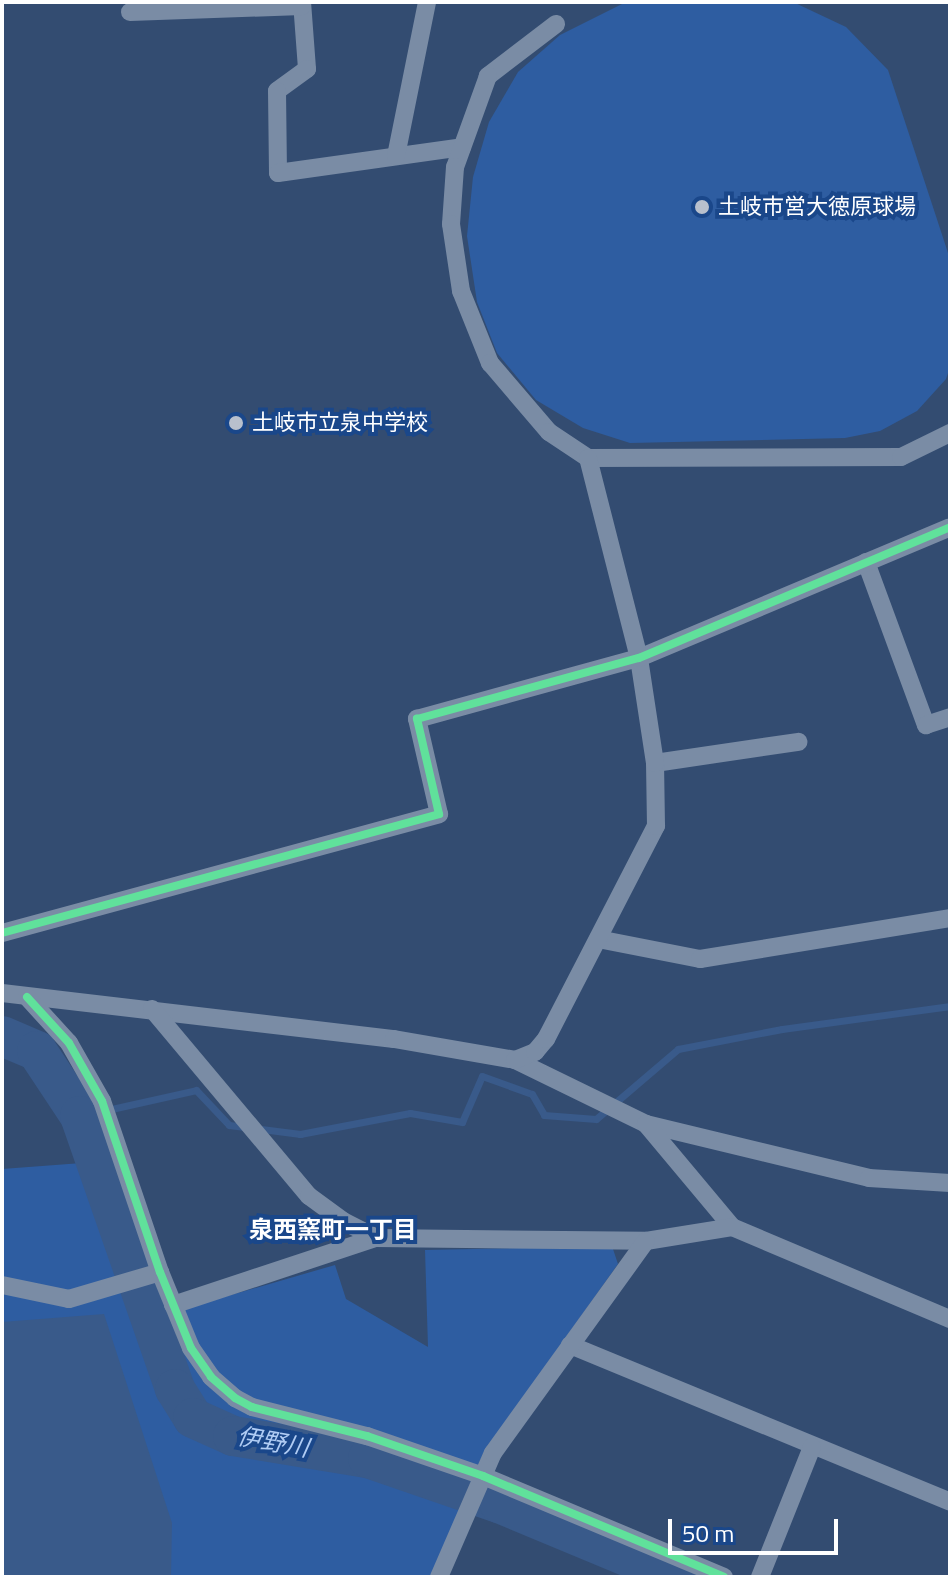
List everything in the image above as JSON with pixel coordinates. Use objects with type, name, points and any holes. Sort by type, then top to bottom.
[{"type":"street","points":[[396,156],[427,2]]},
{"type":"street","points":[[130,12],[302,4],[307,69],[277,91],[278,173],[462,147]]},
{"type":"street","points":[[556,24],[488,76],[455,167],[451,224],[461,291],[490,363],[549,432],[588,458],[901,457],[950,433]]},
{"type":"street","points":[[515,1060],[535,1052],[546,1039],[656,826],[655,763],[639,658],[588,458]]},
{"type":"street","points":[[2,933],[439,814],[417,719],[639,658],[950,527]]},
{"type":"street","points":[[866,562],[926,725],[950,717]]},
{"type":"street","points":[[655,763],[798,742]]},
{"type":"street","points":[[598,939],[700,959],[950,918]]},
{"type":"street","points":[[2,993],[394,1039],[515,1060],[646,1124],[869,1178],[950,1183]]},
{"type":"street","points":[[27,997],[69,1043],[102,1101],[173,1305],[191,1348],[211,1377],[252,1407],[367,1436],[483,1476],[698,1572],[724,1577]]},
{"type":"street","points":[[152,1009],[309,1196],[343,1221],[376,1238]]},
{"type":"street","points":[[646,1124],[732,1227],[950,1319]]},
{"type":"street","points":[[173,1305],[376,1238],[646,1241],[732,1227]]},
{"type":"street","points":[[439,1577],[493,1453],[646,1241]]},
{"type":"street","points":[[2,1285],[69,1299],[160,1272]]},
{"type":"street","points":[[570,1345],[950,1502]]},
{"type":"street","points":[[760,1577],[812,1447]]},
{"type":"shaded area","name":"土岐市営大徳原球場","points":[[626,2],[793,2],[846,27],[888,70],[950,259],[950,367],[946,379],[917,411],[880,431],[845,438],[630,443],[583,428],[536,400],[497,353],[477,302],[467,236],[473,177],[489,122],[518,72],[560,35]]},
{"type":"shaded area","points":[[82,1163],[141,1321],[335,1265],[346,1299],[428,1347],[425,1250],[612,1246],[618,1264],[483,1454],[431,1577],[2,1577],[2,1169]]},
{"type":"shaded area","points":[[104,1314],[172,1523],[171,1577],[2,1577],[2,1322]]},
{"type":"waterway","points":[[80,1116],[196,1090],[229,1125],[300,1134],[410,1113],[462,1122],[482,1076],[532,1094],[544,1115],[596,1119],[678,1049],[782,1029],[950,1006]]},
{"type":"waterway","name":"伊野川","points":[[2,1036],[37,1051],[80,1116],[175,1389],[193,1418],[233,1436],[368,1458],[499,1503],[677,1577]]},
{"type":"cycle path","points":[[2,933],[439,814],[417,719],[639,658],[950,527]]},
{"type":"cycle path","points":[[27,997],[69,1043],[102,1101],[160,1272],[191,1348],[211,1377],[235,1398],[252,1407],[367,1436],[483,1476],[724,1577]]},
{"type":"place","name":"土岐市営大徳原球場","points":[[702,207]]},
{"type":"place","name":"土岐市立泉中学校","points":[[236,423]]},
{"type":"district","name":"泉西窯町一丁目","points":[[333,1230]]}]
